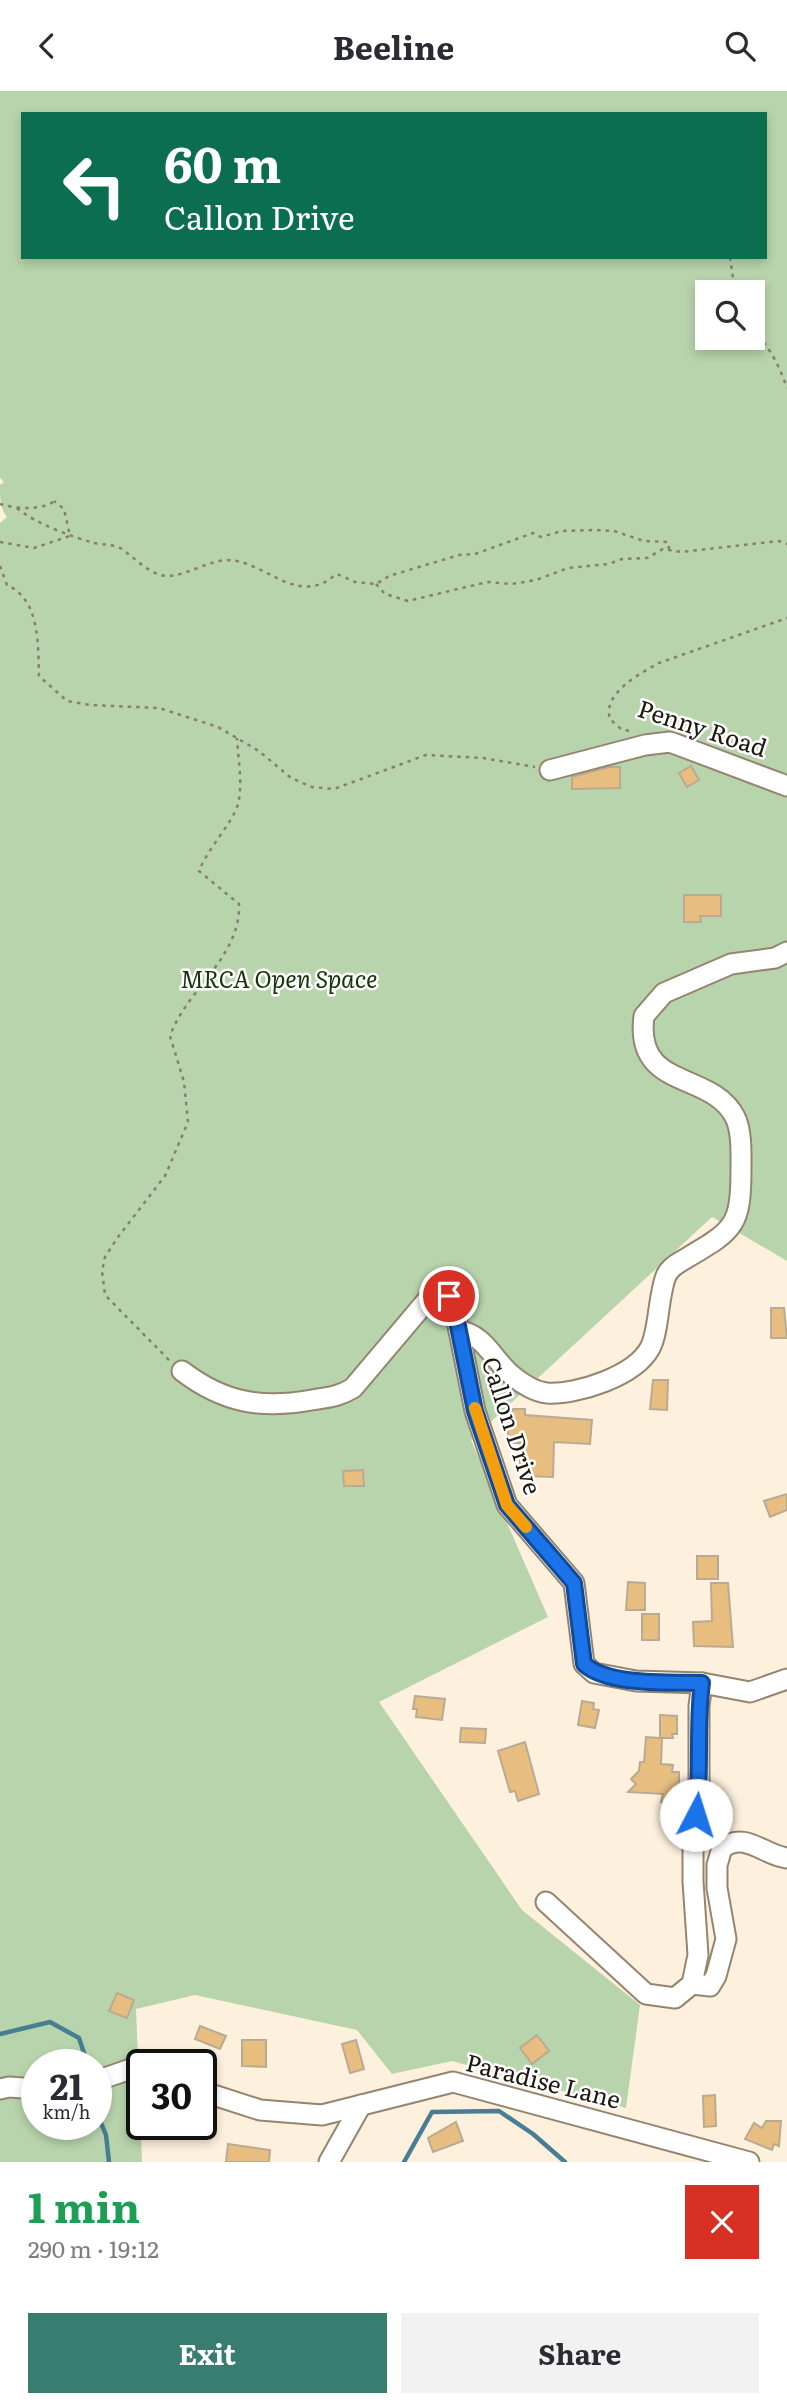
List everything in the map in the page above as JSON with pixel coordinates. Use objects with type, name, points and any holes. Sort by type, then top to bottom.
[{"type":"street","name":"Penny Road","points":[[550,770],[657,742],[670,742],[787,786]]},
{"type":"street","points":[[459,1331],[469,1332],[478,1338],[512,1376],[545,1393],[602,1384],[639,1361],[651,1347],[667,1272],[732,1227],[741,1203],[741,1158],[735,1118],[716,1095],[666,1073],[653,1061],[643,1039],[644,1016],[664,993],[731,964],[775,958],[787,952]]},
{"type":"street","name":"Callon Drive","points":[[182,1371],[212,1391],[255,1405],[284,1405],[337,1398],[353,1388],[429,1298],[437,1294],[449,1296],[453,1301],[475,1411],[507,1505],[574,1583],[584,1664],[594,1673],[636,1681],[702,1683],[750,1692],[787,1679]]},
{"type":"street","points":[[546,1902],[646,1994],[675,1998],[692,1984],[698,1955],[692,1881],[693,1838],[699,1792],[699,1706],[702,1683]]},
{"type":"street","points":[[692,1984],[710,1986],[716,1976],[726,1939],[717,1888],[717,1864],[722,1848],[731,1842],[748,1842],[778,1857],[787,1858]]},
{"type":"street","name":"Paradise Lane","points":[[217,2096],[260,2110],[322,2115],[453,2082],[749,2162]]},
{"type":"street","points":[[0,2089],[21,2088]]},
{"type":"street","points":[[329,2162],[361,2105]]},
{"type":"path","points":[[730,259],[733,280]]},
{"type":"path","points":[[765,344],[780,368],[787,388]]},
{"type":"path","points":[[0,504],[17,508],[45,507],[55,501],[64,509],[70,536]]},
{"type":"path","points":[[17,508],[31,520],[70,536],[117,546],[159,574],[170,576],[228,560],[253,565],[292,585],[309,587],[326,582],[337,575],[355,582],[376,584],[389,576],[459,555],[475,554],[533,533],[541,537],[562,531],[614,531],[644,541],[668,542],[669,549]]},
{"type":"path","points":[[0,542],[20,548],[34,548],[70,536]]},
{"type":"path","points":[[376,584],[385,594],[408,601],[487,582],[512,585],[536,580],[568,568],[609,564],[622,559],[647,558],[669,549],[681,552],[779,541],[787,544]]},
{"type":"path","points":[[0,566],[6,585],[22,594],[38,632],[38,676],[67,701],[90,705],[159,708],[218,727],[258,751],[291,778],[312,787],[334,789],[426,755],[483,758],[550,770]]},
{"type":"path","name":"Penny Road","points":[[638,733],[621,729],[610,719],[608,713],[612,698],[640,674],[659,663],[787,618]]},
{"type":"path","points":[[182,1371],[106,1295],[102,1271],[118,1237],[165,1176],[188,1122],[184,1082],[170,1036],[181,1013],[210,976],[239,923],[239,904],[199,871],[205,856],[237,806],[240,789],[237,738]]},
{"type":"green space","name":"MRCA Open Space","points":[[0,91],[787,91],[787,1261],[712,1217],[471,1440],[548,1617],[379,1702],[522,1910],[640,2005],[626,2108],[452,2061],[392,2074],[357,2030],[195,1995],[136,2009],[138,2049],[126,2049],[126,2140],[141,2140],[142,2162],[0,2162],[0,523],[7,517],[1,502],[0,485],[4,482],[0,478]]},
{"type":"building","points":[[691,766],[699,780],[687,787],[679,773]]},
{"type":"building","points":[[609,767],[620,767],[620,788],[572,789],[572,777]]},
{"type":"building","points":[[684,895],[721,895],[721,916],[700,916],[701,922],[684,922]]},
{"type":"building","points":[[771,1308],[784,1308],[787,1338],[771,1338]]},
{"type":"building","points":[[653,1380],[668,1380],[667,1410],[650,1409]]},
{"type":"building","points":[[512,1409],[525,1409],[525,1415],[592,1420],[590,1444],[554,1442],[553,1477],[527,1476],[527,1468],[520,1467],[520,1443],[510,1443],[508,1439],[508,1416],[512,1416]]},
{"type":"building","points":[[363,1470],[364,1486],[344,1486],[343,1471]]},
{"type":"building","points":[[787,1494],[787,1510],[770,1517],[764,1501]]},
{"type":"building","points":[[697,1556],[718,1556],[718,1579],[697,1579]]},
{"type":"building","points":[[628,1582],[645,1583],[645,1610],[626,1610]]},
{"type":"building","points":[[711,1583],[728,1583],[733,1647],[694,1646],[693,1622],[712,1621]]},
{"type":"building","points":[[642,1614],[659,1614],[659,1640],[642,1640]]},
{"type":"building","points":[[415,1696],[445,1699],[442,1720],[416,1717],[417,1709],[413,1709]]},
{"type":"building","points":[[582,1701],[594,1703],[593,1709],[599,1710],[595,1728],[578,1725]]},
{"type":"building","points":[[660,1715],[677,1716],[677,1734],[672,1734],[673,1738],[662,1738],[661,1764],[673,1765],[672,1772],[679,1772],[679,1787],[683,1787],[681,1808],[668,1808],[668,1802],[661,1802],[663,1794],[628,1792],[636,1784],[631,1779],[639,1771],[640,1762],[644,1762],[646,1737],[660,1738]]},
{"type":"building","points":[[461,1728],[486,1729],[485,1743],[460,1742]]},
{"type":"building","points":[[525,1742],[539,1794],[518,1801],[515,1791],[510,1792],[498,1751]]},
{"type":"building","points":[[117,1993],[134,2000],[127,2018],[109,2011]]},
{"type":"building","points":[[200,2026],[226,2036],[220,2049],[195,2039]]},
{"type":"building","points":[[537,2035],[549,2051],[532,2064],[520,2048]]},
{"type":"building","points":[[242,2040],[266,2040],[266,2067],[242,2066]]},
{"type":"building","points":[[356,2040],[364,2069],[350,2073],[342,2044]]},
{"type":"building","points":[[715,2095],[716,2126],[704,2127],[703,2096]]},
{"type":"building","points":[[766,2121],[781,2121],[779,2146],[774,2144],[772,2150],[745,2139],[754,2123],[762,2128]]},
{"type":"building","points":[[456,2122],[463,2141],[433,2152],[428,2138]]},
{"type":"building","points":[[228,2144],[270,2150],[269,2162],[226,2162]]},
{"type":"waterway","points":[[0,2034],[50,2022],[79,2038],[83,2049]]},
{"type":"waterway","points":[[404,2162],[432,2112],[499,2111],[533,2134],[565,2162]]},
{"type":"waterway","points":[[107,2140],[109,2162]]},
{"type":"slow traffic","points":[[475,1408],[507,1505],[526,1527]]},
{"type":"route","points":[[449,1296],[453,1301],[475,1411],[507,1505],[574,1583],[584,1664],[594,1673],[636,1681],[702,1683],[696,1815]]}]
